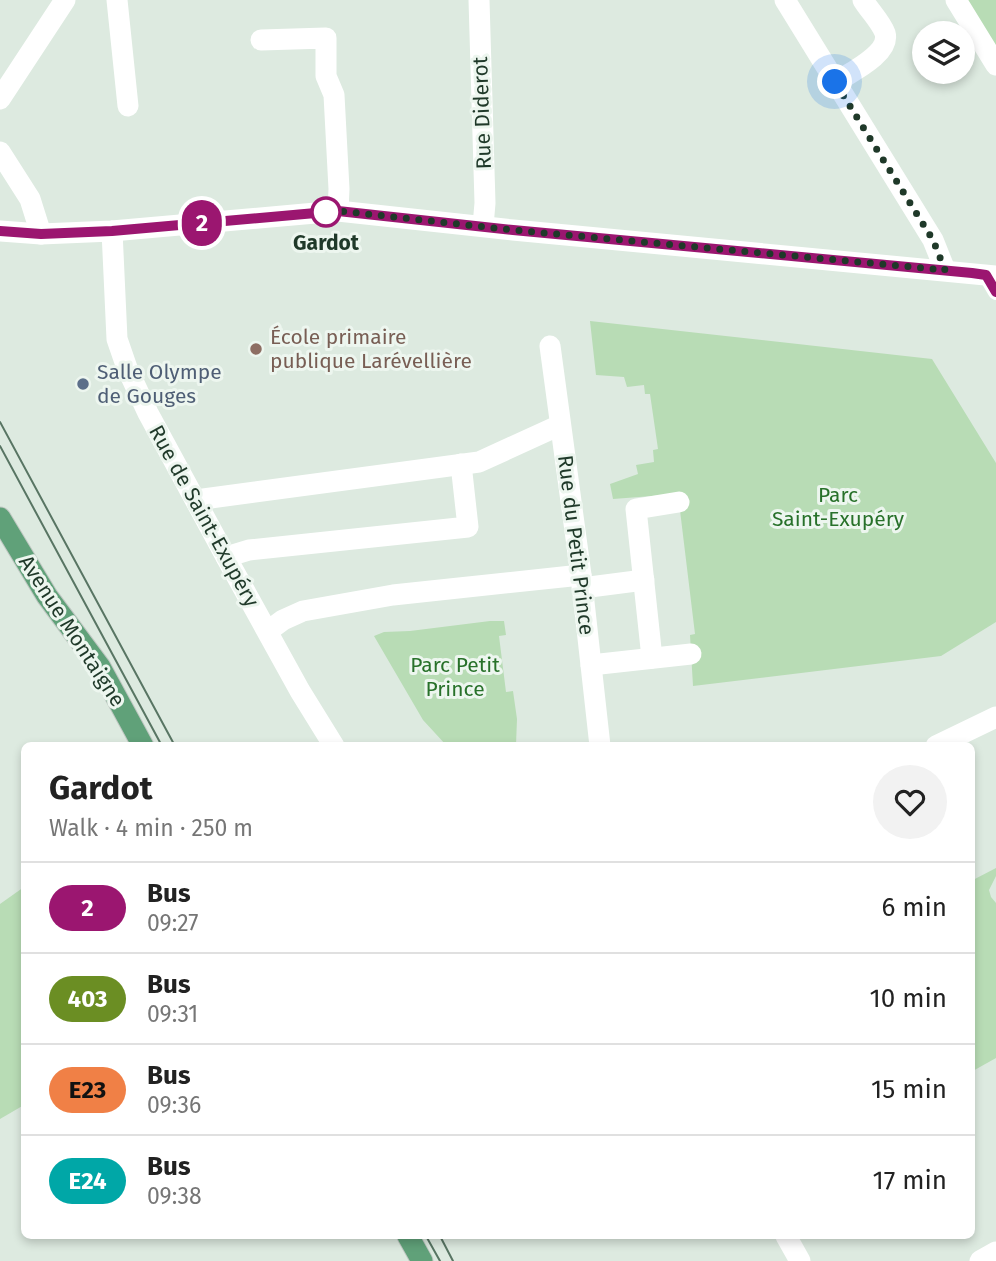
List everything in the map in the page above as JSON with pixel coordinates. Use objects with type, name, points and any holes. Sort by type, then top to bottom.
[{"type":"main road","name":"Avenue Montaigne","points":[[0,518],[47,596],[100,667],[141,742]]},
{"type":"main road","points":[[410,1239],[422,1261]]},
{"type":"street","points":[[0,99],[65,0]]},
{"type":"street","points":[[117,0],[128,106]]},
{"type":"street","name":"Rue Diderot","points":[[479,0],[485,201],[483,226]]},
{"type":"street","points":[[785,0],[933,240],[945,270]]},
{"type":"street","points":[[835,82],[875,57],[885,40],[885,33],[863,0]]},
{"type":"street","points":[[956,0],[996,65]]},
{"type":"street","points":[[261,40],[326,38],[326,76],[334,96],[340,189],[338,211]]},
{"type":"street","points":[[0,152],[30,199],[21,233]]},
{"type":"street","points":[[0,239],[21,233],[112,231],[338,211],[526,232],[945,270],[993,281]]},
{"type":"street","name":"Rue de Saint-Exupéry","points":[[112,231],[117,339],[127,368],[148,413],[226,556],[300,691],[332,742]]},
{"type":"street","name":"Rue du Petit Prince","points":[[550,346],[582,582],[600,742]]},
{"type":"street","points":[[196,500],[479,462],[560,425]]},
{"type":"street","points":[[226,556],[249,550],[468,527],[461,464]]},
{"type":"street","points":[[652,658],[636,509],[679,502]]},
{"type":"street","points":[[268,631],[283,620],[303,611],[393,595],[644,580]]},
{"type":"street","points":[[591,665],[691,654]]},
{"type":"street","points":[[944,742],[996,717]]},
{"type":"street","points":[[788,1239],[800,1261]]},
{"type":"street","points":[[980,1261],[996,1252]]},
{"type":"green space","points":[[967,0],[996,0],[996,48]]},
{"type":"green space","name":"Parc Saint-Exupéry","points":[[590,321],[932,359],[996,463],[996,622],[941,656],[693,686],[690,635],[695,634],[678,494],[613,499],[610,484],[638,474],[636,465],[654,462],[653,450],[658,449],[650,394],[645,394],[644,385],[627,387],[624,377],[596,375]]},
{"type":"green space","name":"Parc Petit Prince","points":[[504,621],[506,635],[499,636],[506,692],[513,691],[517,719],[516,742],[443,742],[423,720],[374,636],[384,632]]},
{"type":"green space","points":[[996,868],[996,876],[989,890],[996,903],[996,1058],[975,1070],[975,879]]},
{"type":"green space","points":[[21,889],[21,1107],[0,1119],[0,904]]},
{"type":"tram line","points":[[0,422],[173,742]]},
{"type":"tram line","points":[[0,446],[160,742]]},
{"type":"tram line","points":[[428,1239],[440,1261]]},
{"type":"tram line","points":[[442,1239],[453,1261]]},
{"type":"bus line","name":"2","points":[[0,231],[41,234],[112,231],[338,211],[972,273],[986,275],[996,292]]},
{"type":"place","name":"Gardot","points":[[326,212]]},
{"type":"place","name":"École primaire publique Larévellière","points":[[256,349]]},
{"type":"place","name":"Salle Olympe de Gouges","points":[[83,384]]},
{"type":"route","points":[[326,212],[316,213],[338,211],[945,270],[933,240],[835,82]]}]
